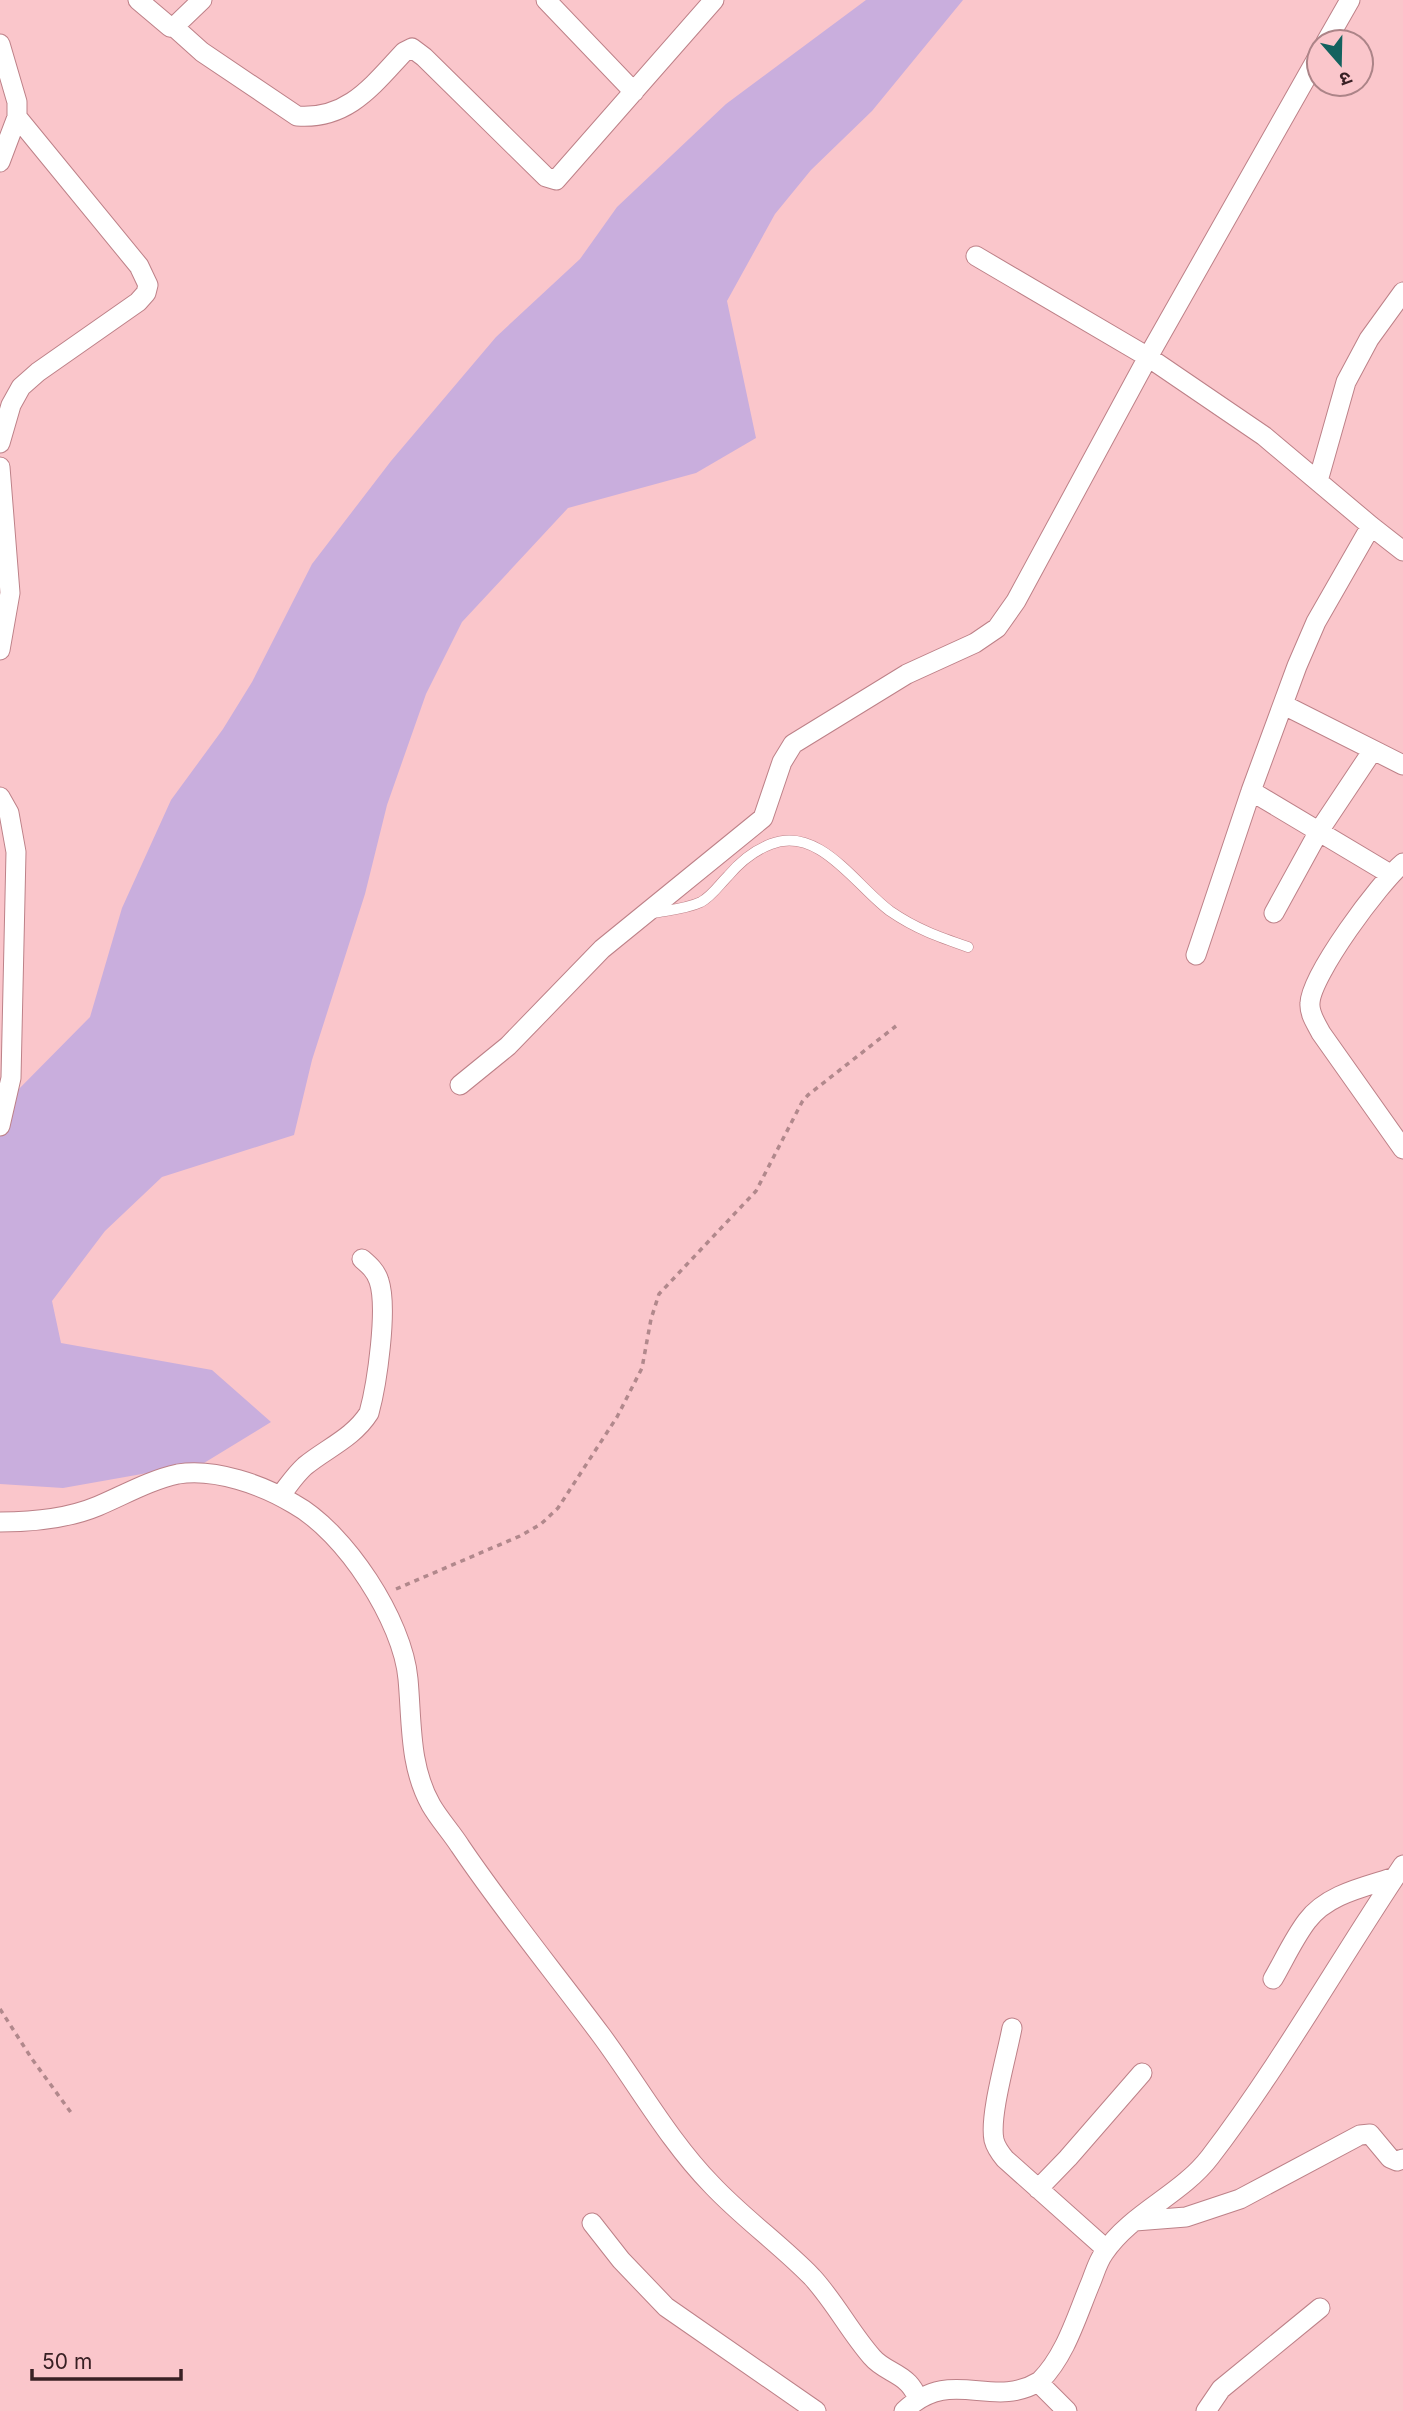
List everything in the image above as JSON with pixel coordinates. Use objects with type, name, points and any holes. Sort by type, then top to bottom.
[{"type":"street","points":[[138,0],[202,52],[297,116],[307,117],[336,110],[357,101],[404,51],[412,48],[552,180],[561,177],[713,0]]},
{"type":"street","points":[[173,26],[202,0]]},
{"type":"street","points":[[546,0],[634,92]]},
{"type":"street","points":[[1334,28],[1350,0]]},
{"type":"street","points":[[0,44],[18,102],[17,117],[0,162]]},
{"type":"street","points":[[460,1085],[508,1045],[602,949],[763,818],[785,752],[793,744],[906,674],[975,643],[997,628],[1022,589],[1148,357],[1305,80]]},
{"type":"street","points":[[0,443],[11,405],[21,387],[38,372],[138,302],[146,293],[148,285],[139,266],[17,117]]},
{"type":"street","points":[[976,256],[1148,357],[1264,436],[1403,551]]},
{"type":"street","points":[[1318,481],[1346,382],[1369,339],[1403,292]]},
{"type":"street","points":[[0,467],[10,593],[0,650]]},
{"type":"street","points":[[1196,955],[1251,790],[1297,666],[1316,622],[1371,526]]},
{"type":"street","points":[[1284,705],[1403,765]]},
{"type":"street","points":[[1274,913],[1319,831],[1373,750]]},
{"type":"street","points":[[1251,790],[1319,831],[1396,868],[1316,980],[1310,1000],[1310,1013],[1321,1033],[1403,1149]]},
{"type":"street","points":[[0,797],[9,813],[16,852],[11,1078],[0,1126]]},
{"type":"street","points":[[281,1496],[303,1468],[349,1436],[369,1413],[383,1321],[382,1294],[378,1277],[362,1259]]},
{"type":"street","points":[[0,1522],[55,1519],[74,1515],[157,1480],[180,1474],[230,1478],[281,1496],[315,1519],[362,1572],[378,1596],[397,1635],[408,1676],[411,1738],[418,1773],[430,1804],[486,1885],[607,2043],[697,2169],[830,2297],[872,2358],[906,2380],[912,2405],[940,2393],[953,2394],[984,2406],[1021,2395],[1039,2383],[1051,2369],[1065,2344],[1106,2249],[1135,2221],[1179,2188],[1209,2158],[1265,2079],[1399,1871]]},
{"type":"street","points":[[1273,1979],[1307,1920],[1321,1907],[1337,1897],[1399,1871]]},
{"type":"street","points":[[1012,2028],[994,2118],[993,2137],[996,2148],[1005,2160],[1106,2249]]},
{"type":"street","points":[[1038,2189],[1142,2073]]},
{"type":"street","points":[[1135,2221],[1186,2217],[1240,2199],[1360,2135],[1370,2134],[1390,2158],[1397,2161],[1403,2159]]},
{"type":"street","points":[[592,2223],[621,2260],[666,2307],[816,2411]]},
{"type":"street","points":[[1206,2411],[1221,2389],[1320,2308]]},
{"type":"street","points":[[1039,2383],[1067,2411]]},
{"type":"lane","points":[[646,914],[678,909],[701,901],[712,894],[749,857],[768,845],[783,840],[805,841],[822,850],[888,909],[920,931],[968,947]]},
{"type":"path","points":[[378,1596],[474,1558],[520,1536],[541,1524],[558,1508],[617,1417],[642,1368],[651,1319],[659,1294],[756,1191],[808,1095],[896,1026]]},
{"type":"path","points":[[0,2009],[72,2114]]},
{"type":"shaded area","points":[[866,0],[963,0],[872,111],[811,170],[775,214],[727,301],[756,438],[696,473],[568,508],[462,622],[426,694],[387,805],[365,894],[312,1060],[294,1135],[162,1177],[105,1231],[52,1301],[61,1343],[212,1370],[271,1422],[204,1463],[63,1488],[0,1484],[0,1105],[90,1017],[122,908],[171,800],[223,729],[252,682],[312,564],[391,461],[496,337],[580,259],[617,207],[726,104]]}]
